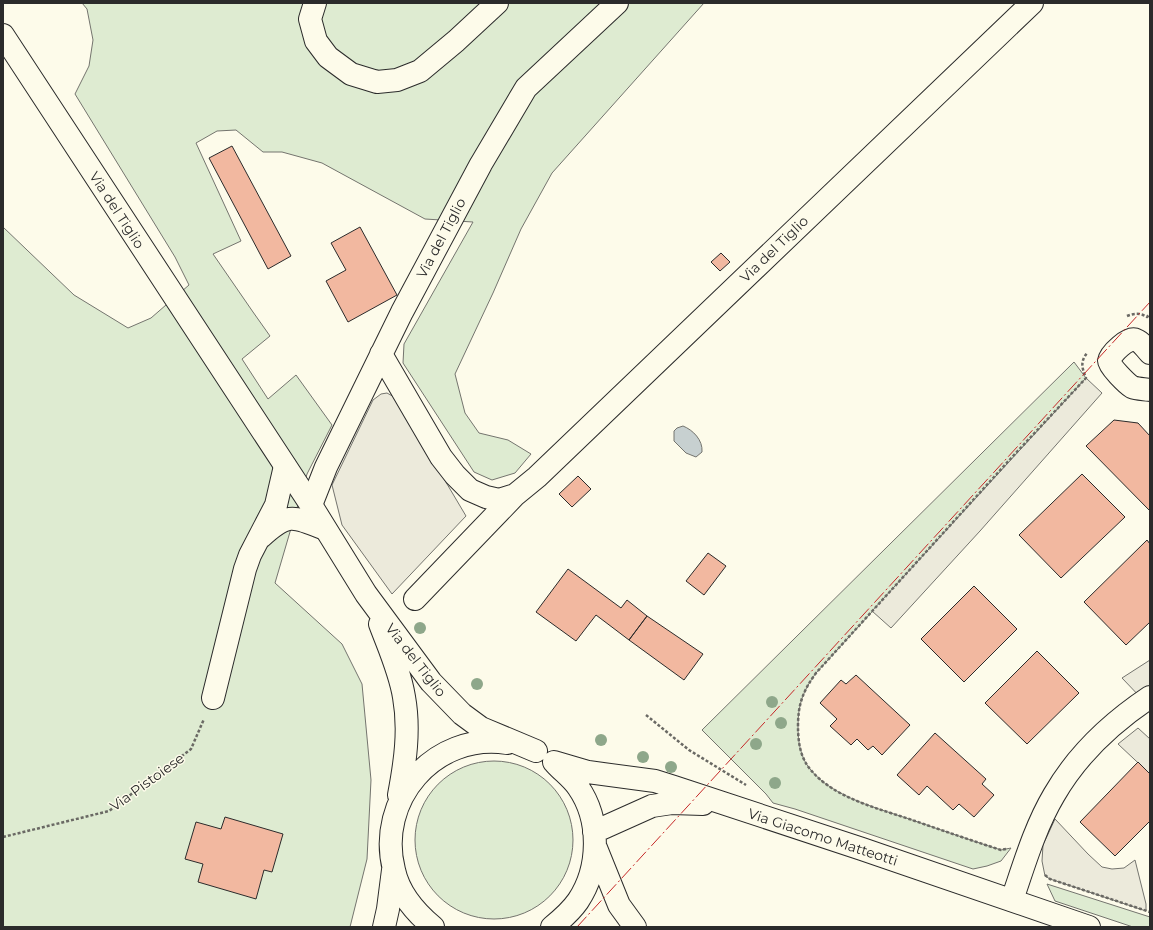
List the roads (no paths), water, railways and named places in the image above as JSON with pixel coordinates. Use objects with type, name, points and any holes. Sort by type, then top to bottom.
[{"type":"main road","points":[[315,3],[310,19],[316,41],[328,57],[350,74],[376,82],[397,80],[420,71],[456,41],[497,3]]},
{"type":"main road","name":"Via del Tiglio","points":[[310,505],[326,467],[381,354],[481,164],[526,88],[617,3]]},
{"type":"main road","name":"Via del Tiglio","points":[[415,599],[515,495],[537,477],[1032,3]]},
{"type":"main road","name":"Via del Tiglio","points":[[3,35],[326,529],[366,594],[431,682],[462,714],[481,728],[545,756]]},
{"type":"main road","points":[[1150,353],[1135,339],[1131,339],[1126,341],[1109,360],[1110,365],[1132,387],[1150,390]]},
{"type":"main road","points":[[381,354],[441,457],[455,475],[470,490],[486,497],[500,500],[515,495]]},
{"type":"main road","points":[[213,698],[245,568],[250,555],[276,505],[285,466]]},
{"type":"main road","points":[[259,539],[275,524],[282,520],[294,518],[304,520],[326,529]]},
{"type":"main road","name":"Via del Tiglio","points":[[366,594],[396,665],[404,697],[407,733],[404,767],[396,808]]},
{"type":"main road","points":[[1012,900],[1033,841],[1047,809],[1068,773],[1080,757],[1101,735],[1150,697]]},
{"type":"main road","points":[[384,927],[393,869],[390,844],[392,825],[396,808],[409,784],[420,771],[439,756],[465,745],[478,742],[499,742],[516,744],[545,756],[577,786],[583,795],[590,813],[595,839],[619,905],[635,927]]},
{"type":"main road","name":"Via Giacomo Matteotti","points":[[545,756],[588,772],[655,782],[674,787],[1089,927]]},
{"type":"main road","points":[[595,839],[636,812],[652,806],[672,803],[702,804],[741,810]]},
{"type":"main road","points":[[552,927],[569,912],[587,884],[592,868],[595,839]]},
{"type":"main road","points":[[393,869],[401,890],[411,906],[433,927]]}]
